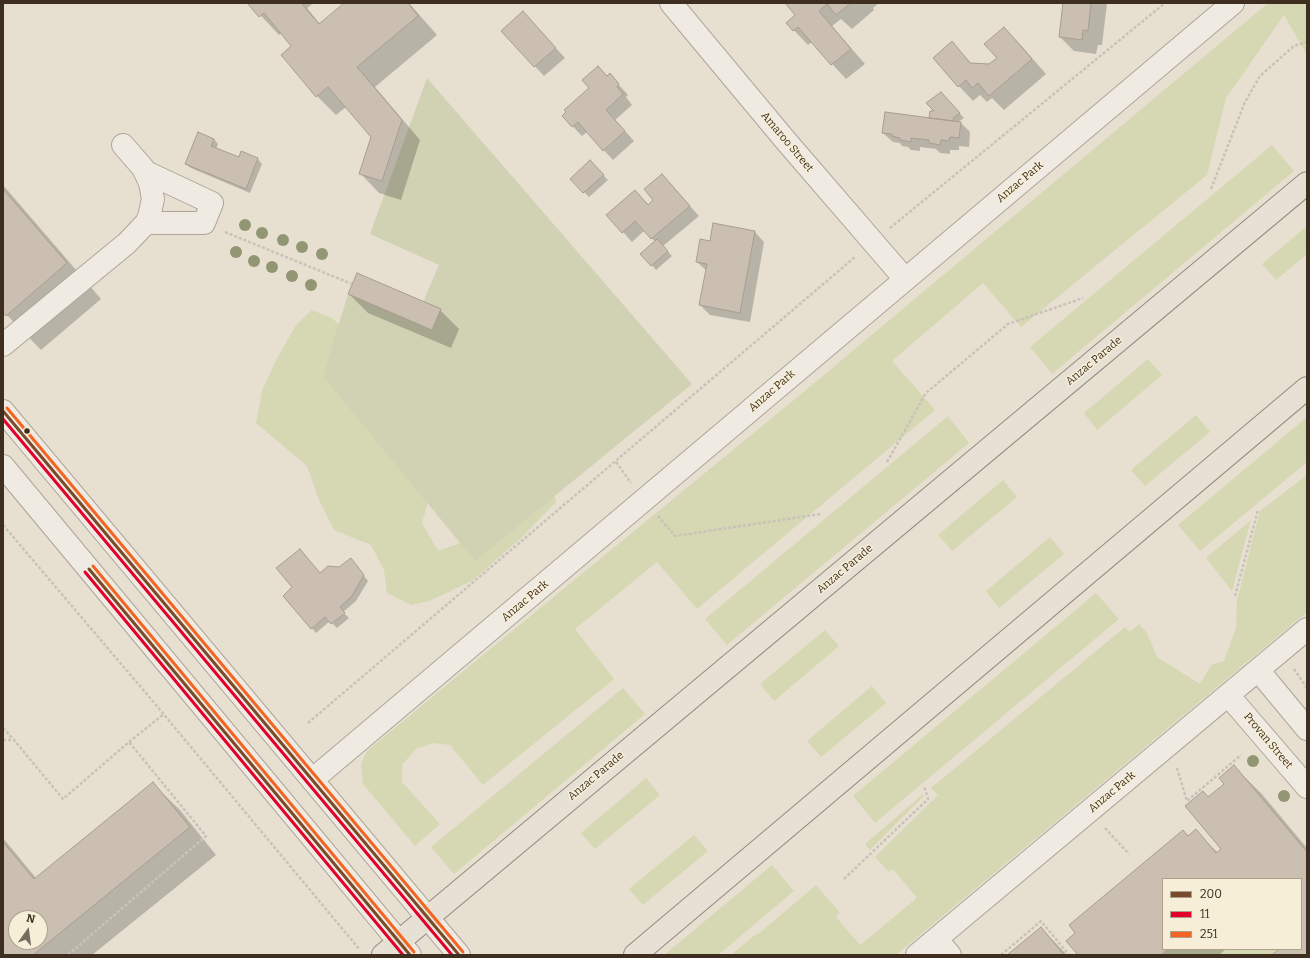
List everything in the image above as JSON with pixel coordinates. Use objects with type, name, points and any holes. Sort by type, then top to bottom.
[{"type":"main road","name":"Anzac Parade","points":[[397,951],[428,918],[1307,182]]},
{"type":"main road","points":[[635,955],[1307,388]]},
{"type":"street","name":"Amaroo Street","points":[[671,3],[786,141],[905,279]]},
{"type":"street","name":"Anzac Park","points":[[312,780],[645,500],[1227,5]]},
{"type":"street","points":[[3,346],[127,243],[146,223],[153,199],[150,183],[146,172],[123,145]]},
{"type":"street","points":[[146,172],[212,203],[204,223],[146,223]]},
{"type":"street","points":[[3,411],[459,955]]},
{"type":"street","points":[[3,466],[397,951]]},
{"type":"street","name":"Anzac Park","points":[[917,955],[943,947],[1228,695],[1307,630]]},
{"type":"street","points":[[1258,670],[1307,729]]},
{"type":"street","name":"Provan Street","points":[[1228,695],[1307,787]]},
{"type":"path","points":[[308,723],[873,242],[1165,3]]},
{"type":"path","points":[[1211,189],[1245,102],[1260,76],[1294,46],[1307,42]]},
{"type":"path","points":[[204,223],[352,284]]},
{"type":"path","points":[[887,462],[926,393],[1008,324],[1083,298]]},
{"type":"path","points":[[616,462],[675,536],[821,514]]},
{"type":"path","points":[[1235,596],[1258,510]]},
{"type":"path","points":[[3,526],[164,714],[360,950]]},
{"type":"path","points":[[1294,669],[1307,688]]},
{"type":"path","points":[[3,728],[63,799],[164,714]]},
{"type":"path","points":[[3,740],[14,740]]},
{"type":"path","points":[[68,955],[206,836],[129,742]]},
{"type":"path","points":[[1177,766],[1187,801],[1241,754]]},
{"type":"path","points":[[844,878],[928,799],[924,786]]},
{"type":"path","points":[[1104,826],[1129,854]]},
{"type":"path","points":[[1001,955],[1041,921],[1070,955]]},
{"type":"green space","points":[[1268,3],[1307,3],[1307,55],[1284,15],[1226,98],[1207,175],[1021,327],[983,283],[892,361],[935,410],[697,609],[657,562],[575,629],[614,679],[483,785],[450,745],[433,743],[416,749],[402,765],[402,782],[440,824],[415,846],[363,784],[361,764],[367,751],[806,390]]},
{"type":"green space","points":[[427,78],[692,384],[475,561],[323,376],[348,294],[432,330],[423,302],[439,265],[370,234]]},
{"type":"green space","points":[[1272,145],[1294,171],[1052,374],[1030,347]]},
{"type":"green space","points":[[1307,226],[1307,254],[1276,280],[1262,264]]},
{"type":"green space","points":[[312,310],[332,318],[360,344],[435,477],[422,523],[438,551],[495,530],[544,461],[556,502],[523,536],[472,581],[429,601],[411,605],[387,593],[384,570],[371,545],[334,530],[319,500],[307,466],[256,423],[262,391],[276,360],[296,325]]},
{"type":"green space","points":[[1148,359],[1162,375],[1097,430],[1084,413]]},
{"type":"green space","points":[[1196,415],[1210,432],[1145,486],[1131,470]]},
{"type":"green space","points":[[948,416],[969,443],[727,645],[705,619]]},
{"type":"green space","points":[[1307,417],[1307,462],[1200,551],[1178,525]]},
{"type":"green space","points":[[1307,475],[1307,612],[896,955],[731,955],[816,885],[840,913],[836,917],[860,945],[917,898],[893,869],[889,872],[875,857],[938,795],[931,788],[1125,627],[1130,632],[1139,624],[1147,633],[1157,657],[1200,684],[1211,665],[1224,661],[1236,628],[1237,600],[1260,511]]},
{"type":"green space","points":[[1003,480],[1017,497],[952,551],[938,535]]},
{"type":"green space","points":[[1251,520],[1232,591],[1206,558]]},
{"type":"green space","points":[[1050,537],[1064,554],[999,608],[986,591]]},
{"type":"green space","points":[[1096,593],[1119,619],[875,823],[853,796]]},
{"type":"green space","points":[[825,630],[839,646],[774,701],[760,684]]},
{"type":"green space","points":[[872,686],[886,703],[821,757],[807,741]]},
{"type":"green space","points":[[623,688],[645,714],[454,874],[431,847]]},
{"type":"green space","points":[[646,778],[660,795],[595,849],[581,833]]},
{"type":"green space","points":[[923,794],[924,796],[870,850],[865,844]]},
{"type":"green space","points":[[694,835],[708,851],[643,905],[629,889]]},
{"type":"green space","points":[[772,865],[794,891],[718,955],[664,955]]},
{"type":"green space","points":[[1167,950],[1278,950],[1272,955],[1161,955]]},
{"type":"building","points":[[247,3],[301,3],[319,24],[344,3],[408,3],[418,16],[357,67],[402,120],[382,181],[359,174],[371,137],[328,87],[316,97],[281,55],[291,46],[264,13],[259,17]]},
{"type":"building","points":[[785,3],[851,3],[836,15],[827,4],[819,11],[851,49],[831,65],[798,27],[793,31],[786,23],[795,15]]},
{"type":"building","points":[[1063,3],[1091,3],[1088,31],[1083,30],[1082,40],[1059,37]]},
{"type":"building","points":[[523,11],[556,48],[534,67],[501,31]]},
{"type":"building","points":[[1004,27],[1032,59],[989,96],[978,83],[972,88],[966,80],[958,87],[933,58],[952,41],[970,63],[989,64],[997,58],[984,44]]},
{"type":"building","points":[[598,66],[607,76],[610,73],[619,84],[617,87],[623,94],[606,110],[625,131],[603,151],[578,122],[572,127],[562,116],[566,112],[564,110],[589,88],[582,80]]},
{"type":"building","points":[[941,92],[960,113],[954,117],[953,121],[929,118],[930,111],[934,111],[926,103]]},
{"type":"building","points":[[885,112],[961,122],[959,138],[950,137],[949,141],[941,140],[940,145],[929,143],[929,140],[911,138],[911,142],[900,140],[900,138],[892,136],[892,134],[882,133]]},
{"type":"building","points":[[198,132],[214,139],[211,146],[239,157],[241,151],[258,158],[246,189],[185,164]]},
{"type":"building","points":[[590,160],[604,175],[583,193],[570,179]]},
{"type":"building","points":[[662,174],[690,206],[651,239],[635,221],[622,233],[606,215],[635,190],[648,205],[653,200],[644,189]]},
{"type":"building","points":[[3,189],[67,263],[6,316],[3,313]]},
{"type":"building","points":[[713,223],[755,231],[740,313],[699,305],[707,264],[696,262],[700,239],[710,241]]},
{"type":"building","points":[[657,239],[668,251],[651,266],[640,254]]},
{"type":"building","points":[[357,273],[441,309],[432,330],[348,294]]},
{"type":"building","points":[[300,549],[320,573],[328,566],[339,567],[351,558],[364,575],[352,596],[340,607],[345,613],[331,624],[325,617],[311,629],[283,596],[292,587],[276,568]]},
{"type":"building","points":[[1234,765],[1307,852],[1307,955],[1272,955],[1278,950],[1302,950],[1302,878],[1162,878],[1162,950],[1167,950],[1161,955],[1078,955],[1066,941],[1075,933],[1069,925],[1183,830],[1188,836],[1196,829],[1216,853],[1221,849],[1185,806],[1203,791],[1208,797],[1224,784],[1219,778]]},
{"type":"building","points":[[153,782],[190,827],[48,943],[48,910],[8,910],[8,950],[39,950],[33,955],[3,955],[3,842],[34,879]]},
{"type":"building","points":[[1041,927],[1064,955],[1007,955]]},
{"type":"transit line","name":"251","points":[[7,408],[463,952]]},
{"type":"transit line","name":"200","points":[[3,411],[459,955]]},
{"type":"transit line","name":"11","points":[[3,419],[452,955]]},
{"type":"transit line","name":"251","points":[[93,566],[414,952]]},
{"type":"transit line","name":"200","points":[[89,569],[410,955]]},
{"type":"transit line","name":"11","points":[[85,572],[403,955]]}]
